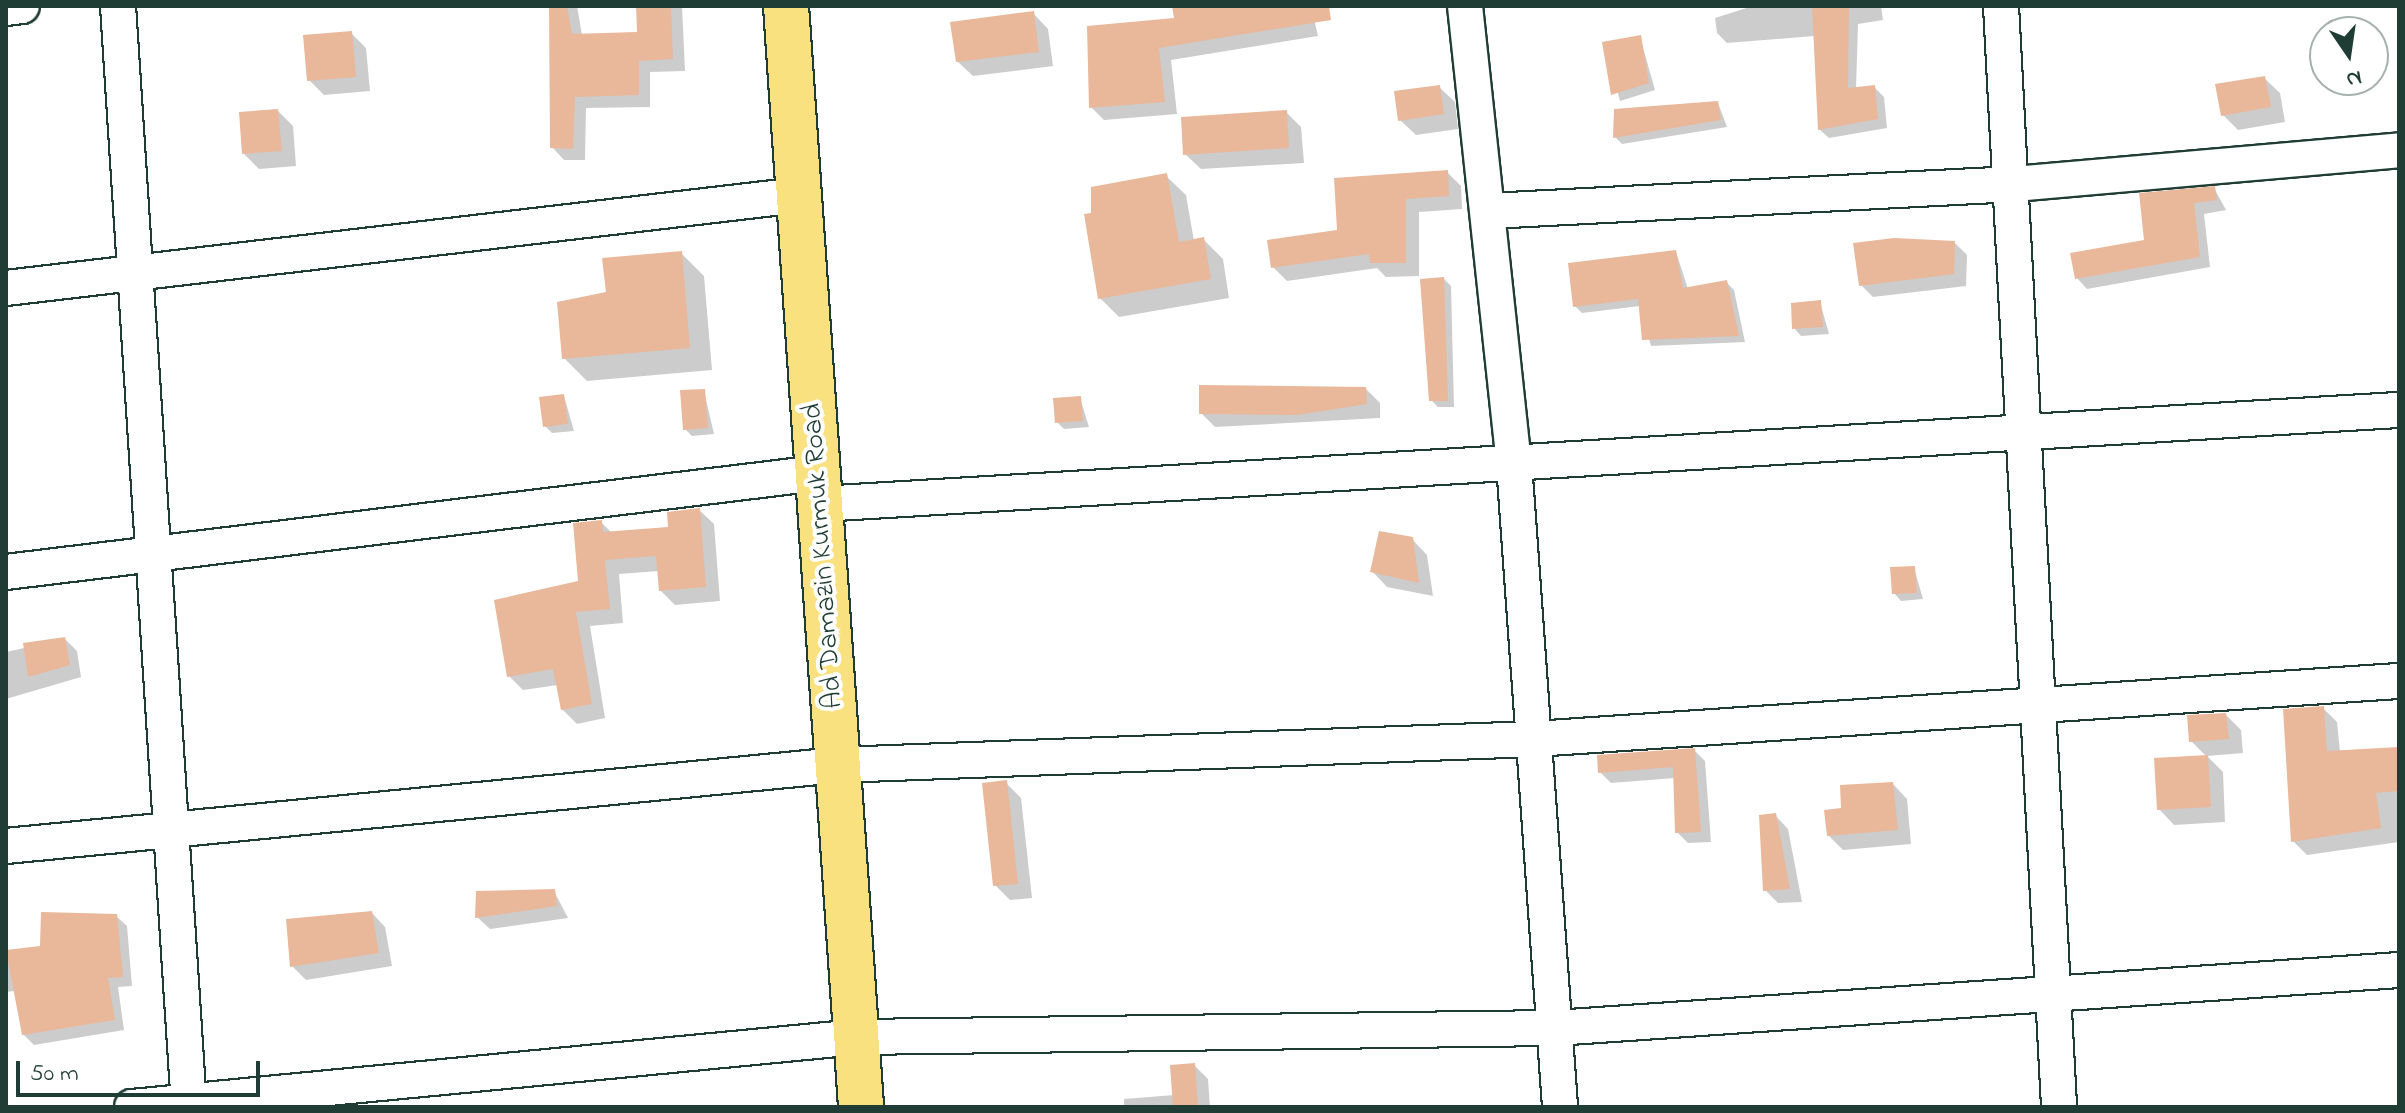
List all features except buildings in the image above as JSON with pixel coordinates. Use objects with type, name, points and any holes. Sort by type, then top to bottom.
[{"type":"highway","name":"Ad Damazin Kurmuk Road","points":[[786,6],[861,1107]]},
{"type":"street","points":[[6,8],[22,6]]},
{"type":"street","points":[[118,6],[139,273],[157,555],[169,826],[189,1104]]},
{"type":"street","points":[[1465,6],[1514,463],[1560,1107]]},
{"type":"street","points":[[2001,6],[2014,184],[2037,709],[2059,1107]]},
{"type":"street","points":[[1489,211],[2014,184],[2399,150]]},
{"type":"street","points":[[6,288],[799,195]]},
{"type":"street","points":[[6,572],[819,489],[1514,463],[2027,438],[2399,410]]},
{"type":"street","points":[[6,846],[169,826],[838,765],[1534,739],[2037,709],[2399,681]]},
{"type":"street","points":[[132,1107],[189,1104],[857,1037],[1555,1028],[2052,997],[2399,970]]}]
